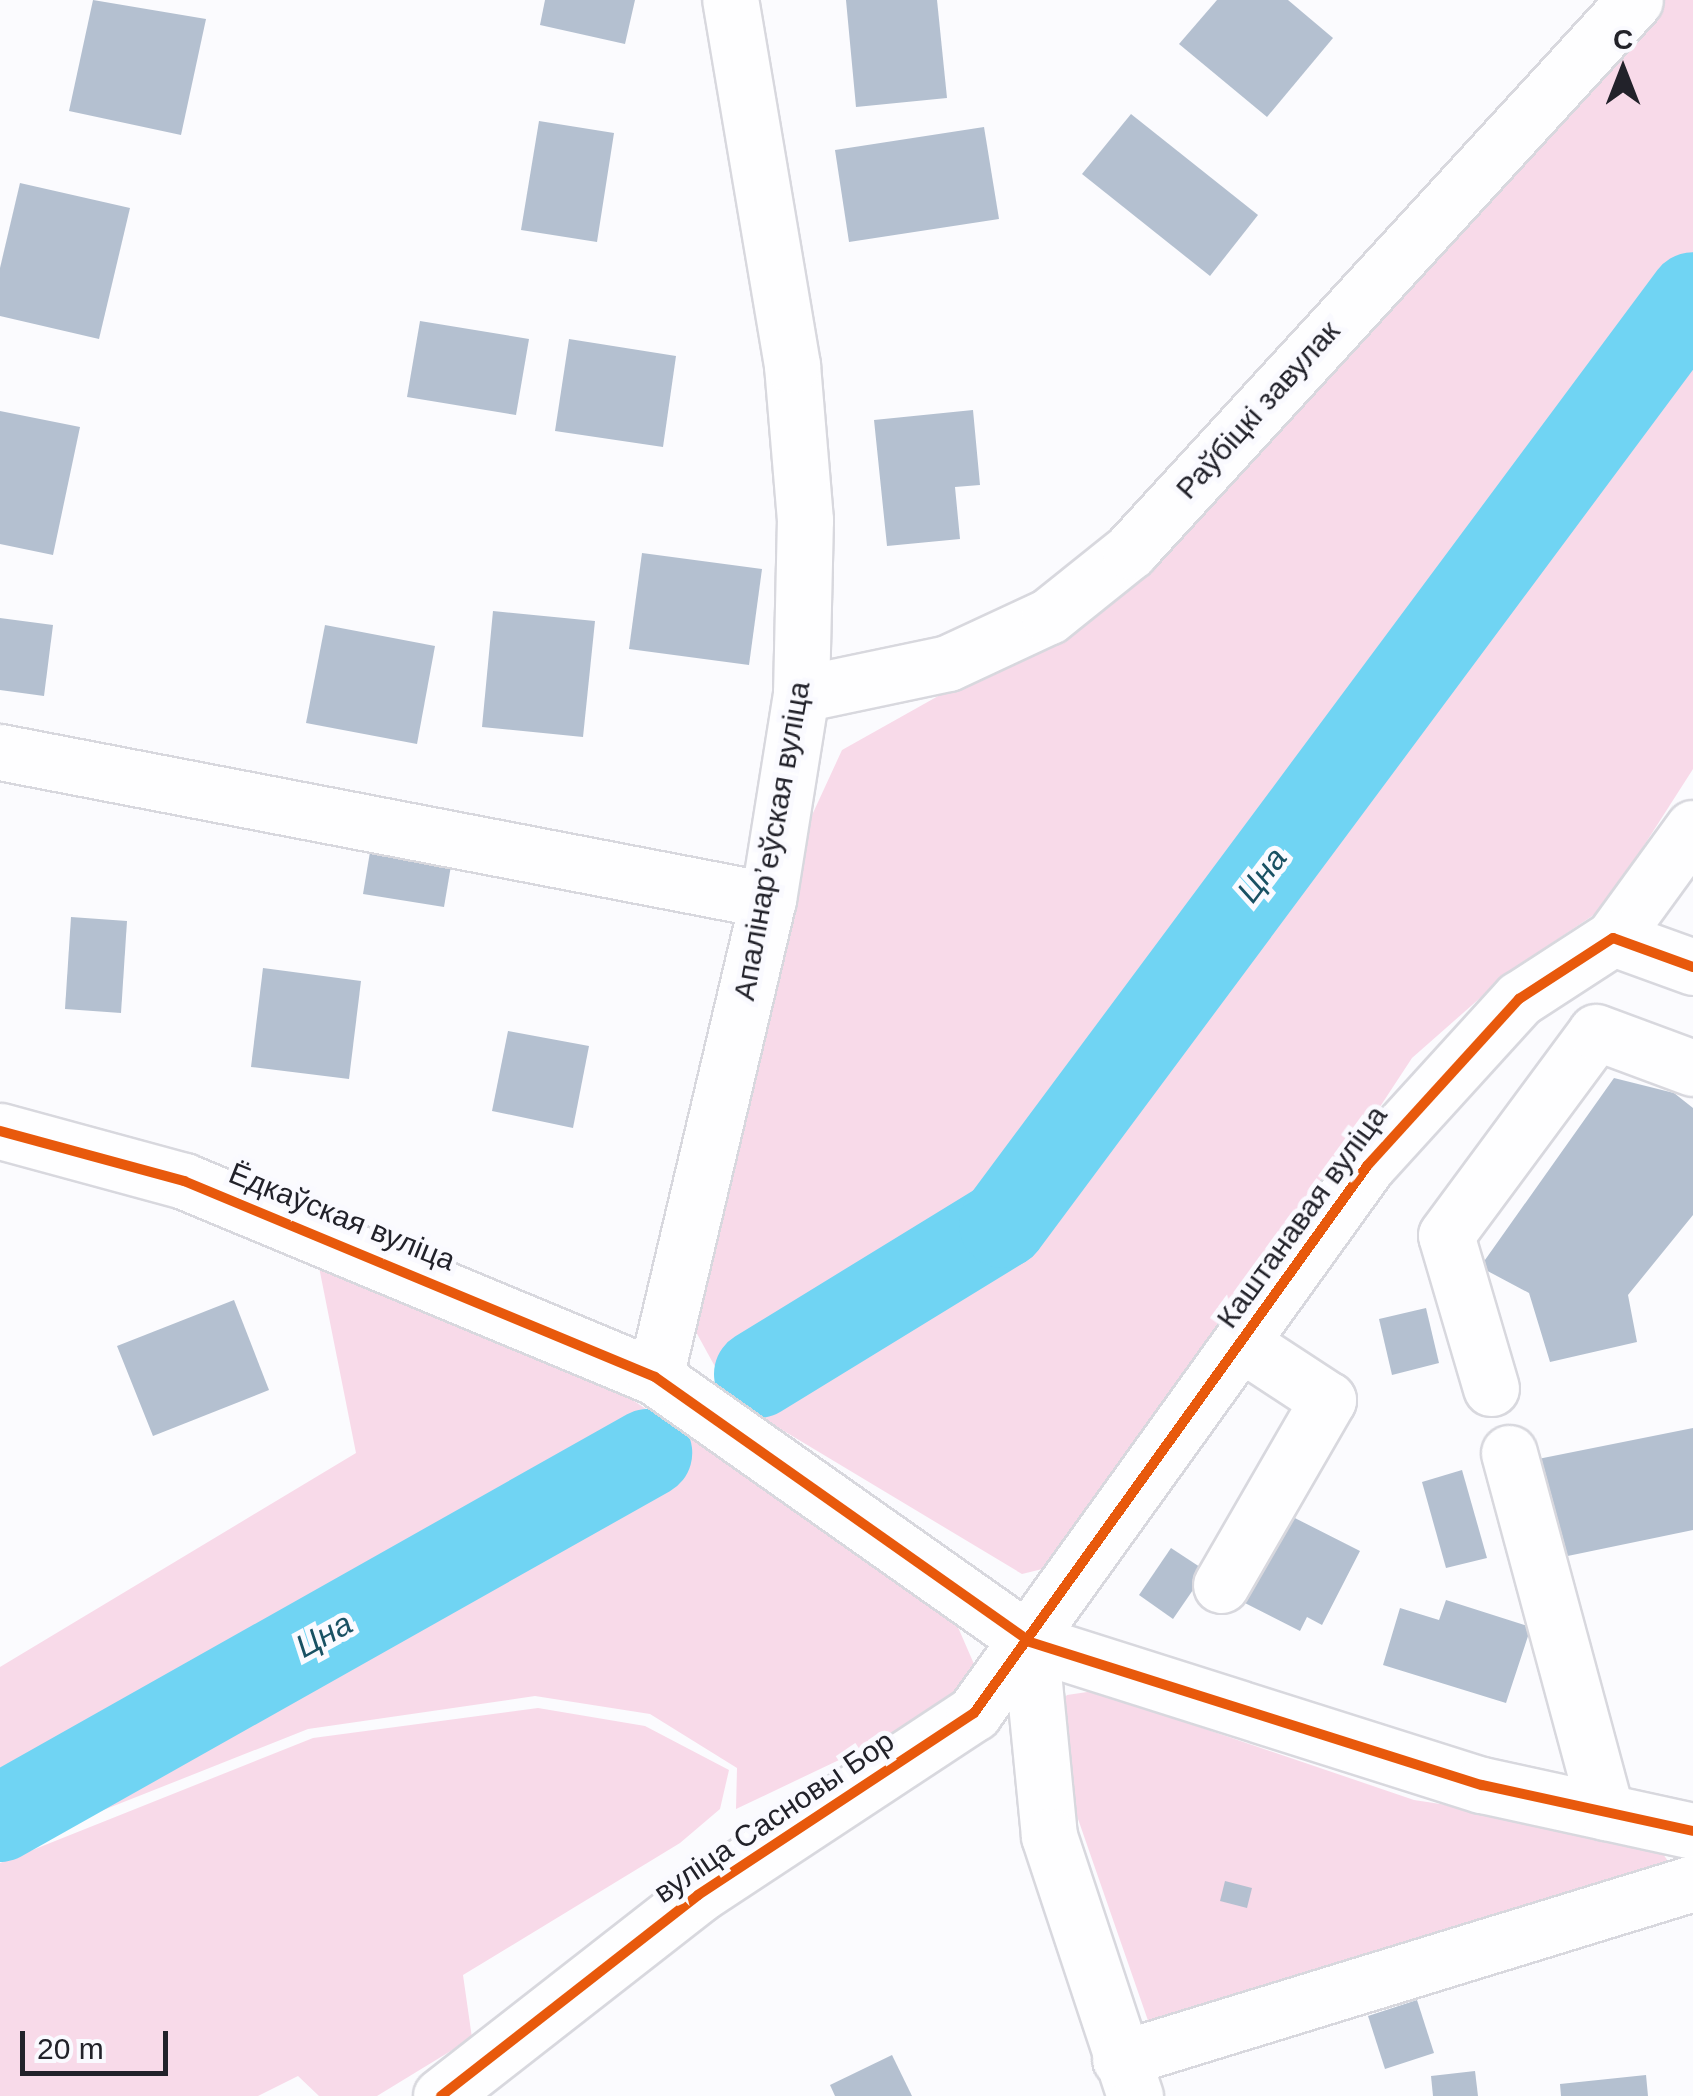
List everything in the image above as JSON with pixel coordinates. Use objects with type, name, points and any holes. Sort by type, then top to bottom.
[{"type":"street","name":"Апалінарʼеўская вуліца","points":[[655,1377],[768,900],[800,694],[806,520],[792,365],[730,0]]},
{"type":"street","name":"Раўбіцкі завулак","points":[[800,694],[948,663],[1049,616],[1130,551],[1635,0]]},
{"type":"street","points":[[0,752],[768,900]]},
{"type":"street","points":[[1693,828],[1613,938],[1693,967]]},
{"type":"street","name":"Каштанавая вуліца","points":[[1030,1642],[1396,1128],[1538,985],[1613,938]]},
{"type":"street","points":[[1538,985],[1596,1032],[1693,1068]]},
{"type":"street","points":[[1492,1388],[1446,1235],[1596,1032]]},
{"type":"street","name":"Ёдкаўская вуліца","points":[[0,1132],[184,1181],[655,1377]]},
{"type":"street","points":[[1221,1585],[1328,1400],[1241,1344]]},
{"type":"street","points":[[655,1377],[1030,1642],[1463,1780],[1693,1831]]},
{"type":"street","points":[[1509,1453],[1606,1812]]},
{"type":"street","points":[[1030,1642],[1049,1836],[1128,2078],[1693,1883]]},
{"type":"street","name":"вуліца Сасновы Бор","points":[[441,2096],[698,1895],[956,1728],[1030,1642]]},
{"type":"shaded area","points":[[1657,0],[1693,0],[1693,269],[997,1210],[724,1383],[696,1332],[699,1301],[801,839],[842,750],[1070,622]]},
{"type":"shaded area","points":[[1693,339],[1693,769],[1604,908],[1513,969],[1412,1058],[1083,1559],[1022,1574],[764,1419],[748,1397],[1011,1245]]},
{"type":"shaded area","points":[[318,1262],[622,1393],[922,1592],[957,1625],[974,1664],[959,1703],[736,1809],[737,1768],[650,1714],[535,1696],[308,1729],[0,1851],[0,1667],[356,1453]]},
{"type":"shaded area","points":[[1094,1691],[1414,1800],[1572,1824],[1661,1851],[1672,1867],[1153,2035],[1052,1744],[1051,1715],[1067,1695]]},
{"type":"shaded area","points":[[538,1708],[645,1726],[729,1770],[720,1809],[680,1843],[463,1975],[472,2038],[377,2096],[319,2096],[298,2076],[258,2096],[0,2096],[0,1863],[313,1738]]},
{"type":"building","points":[[93,0],[206,19],[181,135],[69,111]]},
{"type":"building","points":[[545,0],[635,0],[625,44],[540,25]]},
{"type":"building","points":[[846,0],[937,0],[947,98],[856,107]]},
{"type":"building","points":[[1217,0],[1288,0],[1333,38],[1267,117],[1179,44]]},
{"type":"building","points":[[1131,114],[1258,215],[1210,276],[1082,174]]},
{"type":"building","points":[[539,121],[614,133],[597,242],[521,230]]},
{"type":"building","points":[[984,127],[999,219],[849,242],[835,150]]},
{"type":"building","points":[[20,183],[130,208],[99,339],[0,316],[0,268]]},
{"type":"building","points":[[420,321],[529,339],[516,415],[407,397]]},
{"type":"building","points":[[569,339],[676,356],[663,447],[555,431]]},
{"type":"building","points":[[973,410],[980,485],[955,487],[960,539],[887,546],[874,420]]},
{"type":"building","points":[[0,411],[80,427],[53,555],[0,544]]},
{"type":"building","points":[[642,553],[762,569],[749,665],[629,649]]},
{"type":"building","points":[[493,611],[595,621],[583,737],[482,727]]},
{"type":"building","points":[[0,618],[53,625],[44,696],[0,690]]},
{"type":"building","points":[[325,625],[435,646],[417,744],[306,723]]},
{"type":"building","points":[[373,834],[454,848],[444,907],[363,894]]},
{"type":"building","points":[[71,917],[127,921],[121,1013],[65,1009]]},
{"type":"building","points":[[263,968],[361,981],[349,1079],[251,1067]]},
{"type":"building","points":[[508,1031],[589,1046],[573,1128],[492,1111]]},
{"type":"building","points":[[1614,1078],[1674,1093],[1693,1108],[1693,1215],[1628,1295],[1637,1342],[1550,1362],[1529,1293],[1480,1267]]},
{"type":"building","points":[[234,1300],[269,1390],[153,1436],[117,1346]]},
{"type":"building","points":[[1426,1308],[1439,1363],[1392,1375],[1379,1319]]},
{"type":"building","points":[[1693,1428],[1693,1530],[1558,1558],[1538,1459]]},
{"type":"building","points":[[1462,1470],[1487,1558],[1446,1568],[1422,1482]]},
{"type":"building","points":[[1281,1511],[1360,1551],[1322,1625],[1307,1617],[1300,1631],[1237,1599]]},
{"type":"building","points":[[1171,1548],[1206,1571],[1173,1619],[1139,1595]]},
{"type":"building","points":[[1446,1600],[1531,1627],[1506,1703],[1383,1665],[1400,1608],[1439,1620]]},
{"type":"building","points":[[1225,1881],[1252,1888],[1247,1908],[1220,1901]]},
{"type":"building","points":[[1417,2000],[1434,2053],[1385,2069],[1368,2016]]},
{"type":"building","points":[[892,2055],[912,2096],[835,2096],[830,2085]]},
{"type":"building","points":[[1475,2071],[1478,2096],[1433,2096],[1431,2076]]},
{"type":"building","points":[[1646,2075],[1648,2096],[1561,2096],[1560,2084]]},
{"type":"waterway","name":"Цна","points":[[758,1374],[1003,1224],[1693,296]]},
{"type":"waterway","name":"Цна","points":[[0,1818],[648,1453]]},
{"type":"cycle path","points":[[441,2096],[698,1895],[974,1713],[1367,1166],[1519,999],[1613,938],[1693,967]]},
{"type":"cycle path","points":[[0,1131],[184,1181],[655,1377],[1030,1642],[1482,1785],[1693,1831]]}]
